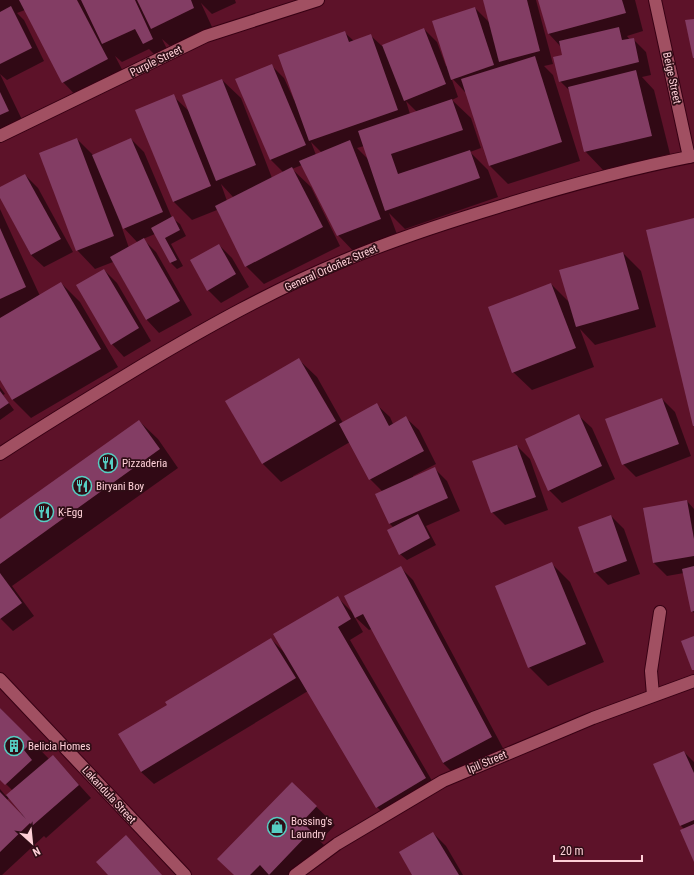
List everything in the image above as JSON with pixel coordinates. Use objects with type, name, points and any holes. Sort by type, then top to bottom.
[{"type":"street","name":"Purple Street","points":[[0,136],[206,36],[318,0]]},
{"type":"street","name":"Beige Street","points":[[655,0],[692,156]]},
{"type":"street","name":"General Ordoñez Street","points":[[0,454],[173,347],[243,308],[342,262],[391,242],[532,196],[604,176],[692,156]]},
{"type":"street","points":[[653,696],[652,671],[660,612]]},
{"type":"street","name":"Lakandula Street","points":[[0,680],[185,875]]},
{"type":"street","name":"Ipil Street","points":[[295,875],[337,844],[443,781],[593,718],[694,681]]},
{"type":"building","points":[[19,0],[77,0],[108,59],[62,83]]},
{"type":"building","points":[[81,0],[135,0],[153,39],[143,44],[135,29],[102,44]]},
{"type":"building","points":[[137,0],[191,0],[194,8],[151,29]]},
{"type":"building","points":[[483,0],[527,0],[540,51],[499,62]]},
{"type":"building","points":[[538,0],[622,0],[626,13],[548,34]]},
{"type":"building","points":[[11,6],[32,48],[0,64],[0,12]]},
{"type":"building","points":[[475,7],[494,65],[451,80],[432,21]]},
{"type":"building","points":[[694,19],[694,58],[693,58],[685,20]]},
{"type":"building","points":[[619,27],[622,40],[634,38],[639,62],[559,82],[553,57],[562,55],[559,41]]},
{"type":"building","points":[[424,28],[446,84],[404,101],[382,45]]},
{"type":"building","points":[[345,31],[349,42],[371,34],[398,110],[309,141],[278,55]]},
{"type":"building","points":[[535,56],[562,142],[489,166],[461,79]]},
{"type":"building","points":[[272,64],[306,145],[270,160],[235,79]]},
{"type":"building","points":[[636,70],[652,136],[584,152],[568,87]]},
{"type":"building","points":[[222,79],[256,165],[216,181],[182,95]]},
{"type":"building","points":[[0,92],[9,111],[0,115]]},
{"type":"building","points":[[174,94],[211,186],[173,202],[135,110]]},
{"type":"building","points":[[452,99],[463,130],[391,154],[398,174],[470,150],[480,178],[385,211],[358,131]]},
{"type":"building","points":[[77,138],[114,236],[76,251],[39,153]]},
{"type":"building","points":[[131,138],[163,212],[123,229],[92,155]]},
{"type":"building","points":[[350,140],[381,219],[337,236],[299,161]]},
{"type":"building","points":[[292,167],[323,227],[245,267],[215,206]]},
{"type":"building","points":[[25,174],[61,239],[31,255],[0,198],[0,187]]},
{"type":"building","points":[[173,216],[180,230],[165,238],[177,260],[170,263],[151,228]]},
{"type":"building","points":[[694,218],[694,426],[693,426],[646,230]]},
{"type":"building","points":[[0,228],[26,287],[0,299]]},
{"type":"building","points":[[144,238],[180,301],[146,320],[110,257]]},
{"type":"building","points":[[219,244],[236,274],[207,291],[190,260]]},
{"type":"building","points":[[623,252],[639,309],[576,327],[559,270]]},
{"type":"building","points":[[104,269],[139,328],[111,345],[76,285]]},
{"type":"building","points":[[61,282],[101,349],[12,400],[0,380],[0,318]]},
{"type":"building","points":[[551,283],[576,348],[512,373],[488,307]]},
{"type":"building","points":[[299,358],[336,421],[262,464],[225,401]]},
{"type":"building","points":[[0,391],[9,403],[0,409]]},
{"type":"building","points":[[662,398],[679,444],[622,465],[605,419]]},
{"type":"building","points":[[377,403],[389,426],[406,416],[424,451],[369,480],[339,424]]},
{"type":"building","points":[[579,414],[602,466],[548,491],[525,439]]},
{"type":"building","points":[[139,420],[160,449],[0,564],[0,519]]},
{"type":"building","points":[[517,445],[536,497],[491,513],[472,461]]},
{"type":"building","points":[[435,467],[448,498],[389,524],[375,494]]},
{"type":"building","points":[[687,500],[694,539],[694,556],[653,563],[643,508]]},
{"type":"building","points":[[418,514],[430,538],[399,555],[387,530]]},
{"type":"building","points":[[611,515],[627,561],[594,573],[578,527]]},
{"type":"building","points":[[552,562],[586,644],[528,668],[495,586]]},
{"type":"building","points":[[401,566],[492,737],[443,763],[363,614],[355,618],[344,596]]},
{"type":"building","points":[[694,566],[694,611],[691,612],[682,569]]},
{"type":"building","points":[[0,573],[22,603],[0,619]]},
{"type":"building","points":[[338,596],[351,619],[338,627],[426,778],[376,808],[273,634]]},
{"type":"building","points":[[694,636],[694,670],[692,670],[681,641]]},
{"type":"building","points":[[271,638],[296,678],[141,772],[118,734],[167,705],[165,702]]},
{"type":"building","name":"Belicia Homes","points":[[0,708],[33,741],[24,750],[32,760],[5,785],[0,780]]},
{"type":"building","points":[[684,751],[694,773],[694,820],[680,826],[653,764]]},
{"type":"building","points":[[53,755],[79,785],[32,826],[30,823],[0,852],[0,792],[26,819],[6,795]]},
{"type":"building","name":"Bossing's Laundry","points":[[292,782],[317,806],[302,822],[311,831],[269,875],[260,865],[250,875],[234,875],[217,859]]},
{"type":"building","points":[[694,824],[694,862],[680,830]]},
{"type":"building","points":[[433,832],[459,875],[412,875],[399,852]]},
{"type":"building","points":[[126,835],[162,875],[108,875],[96,862]]},
{"type":"place","name":"Pizzaderia","points":[[108,463]]},
{"type":"place","name":"Biryani Boy","points":[[82,486]]},
{"type":"place","name":"K-Egg","points":[[44,512]]},
{"type":"place","name":"Belicia Homes","points":[[14,746]]},
{"type":"place","name":"Bossing's Laundry","points":[[277,827]]}]
